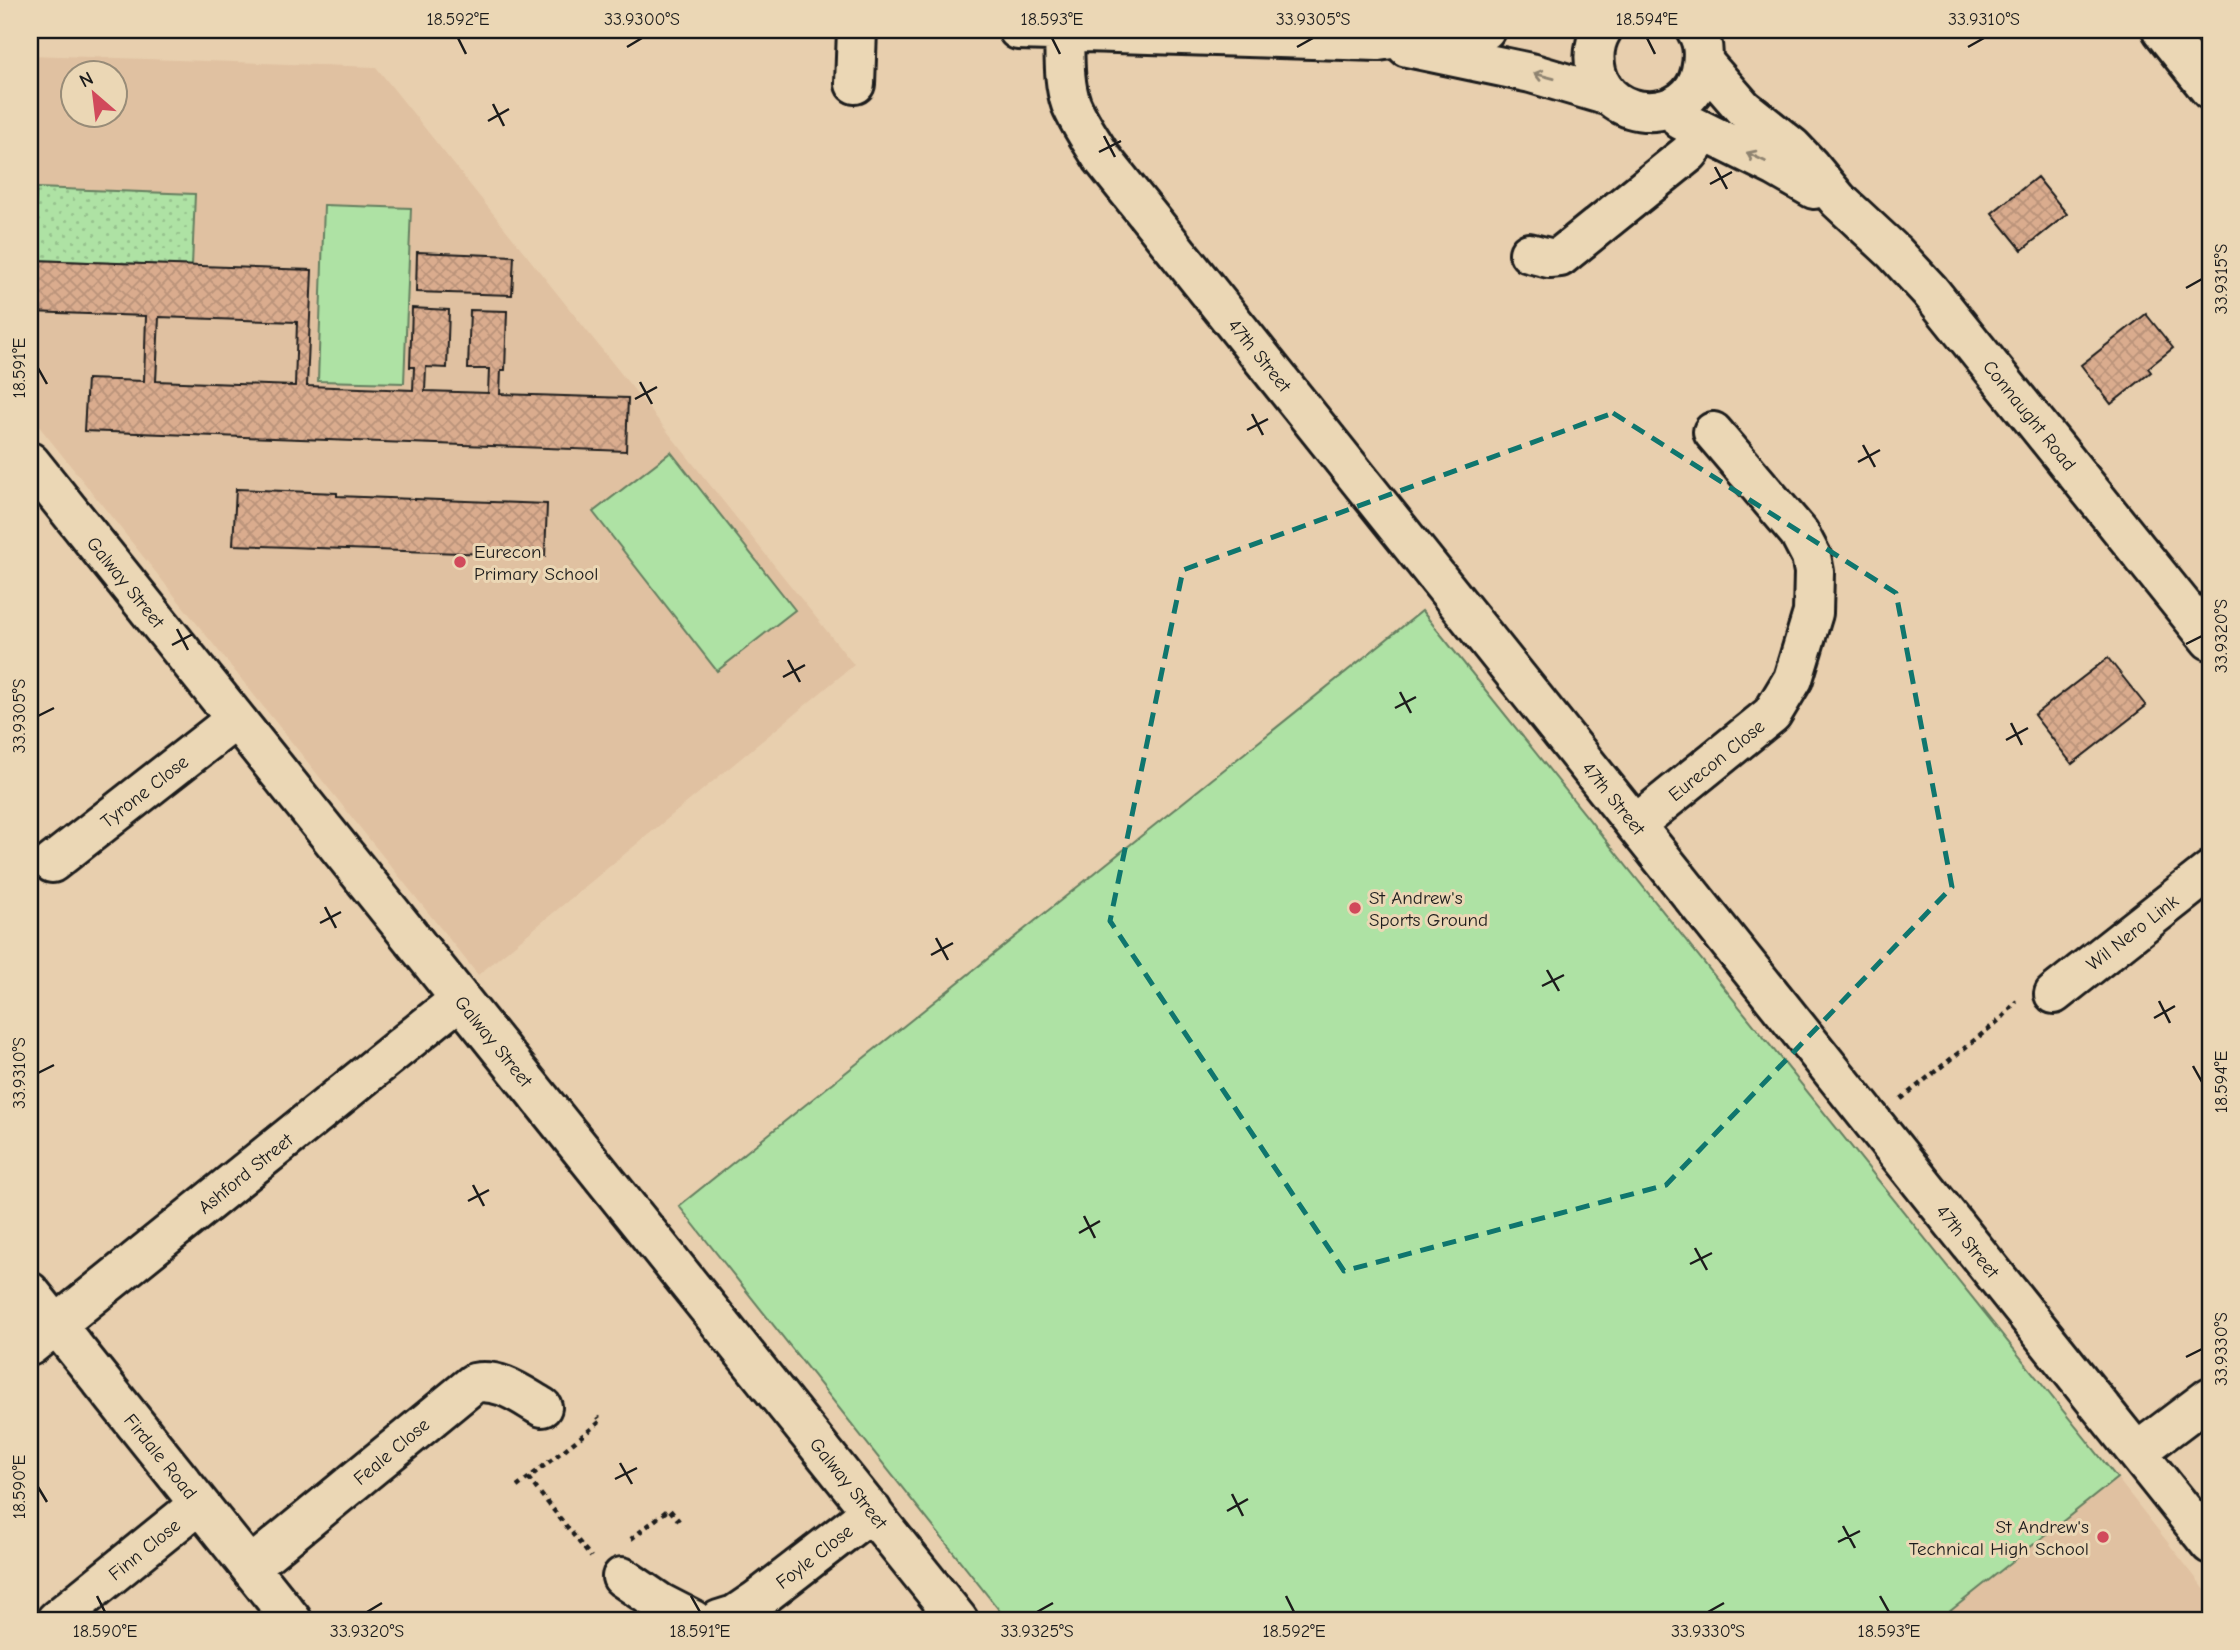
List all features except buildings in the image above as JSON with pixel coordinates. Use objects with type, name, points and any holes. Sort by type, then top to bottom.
[{"type":"street","points":[[855,84],[857,30]]},
{"type":"street","points":[[1018,30],[1378,41],[1531,73],[1609,96],[1625,107],[1643,113],[1662,111],[1680,103],[1692,92],[1700,78],[1699,39]]},
{"type":"street","points":[[1378,41],[1438,32],[1485,30]]},
{"type":"street","points":[[1602,30],[1593,58],[1598,80],[1609,96]]},
{"type":"street","points":[[2162,30],[2210,90]]},
{"type":"street","name":"47th Street","points":[[1064,31],[1066,80],[1071,103],[1102,158],[2210,1544]]},
{"type":"street","name":"Connaught Road","points":[[1699,39],[1744,108],[1792,148],[1838,200],[1894,253],[1937,299],[2210,640]]},
{"type":"street","name":"Connaught Road","points":[[1662,111],[1838,200]]},
{"type":"street","points":[[1530,253],[1549,258],[1560,257],[1689,153],[1705,132]]},
{"type":"street","name":"Eurecon Close","points":[[1635,825],[1772,714],[1793,679],[1813,613],[1814,572],[1811,556],[1799,533],[1713,432]]},
{"type":"street","name":"Galway Street","points":[[41,468],[236,719],[958,1620]]},
{"type":"street","name":"Tyrone Close","points":[[52,863],[236,719]]},
{"type":"street","name":"Wil Nero Link","points":[[2037,996],[2210,871]]},
{"type":"street","name":"Ashford Street","points":[[43,1336],[460,999]]},
{"type":"street","name":"Firdale Road","points":[[30,1292],[43,1336],[199,1504],[292,1620]]},
{"type":"street","name":"Feale Close","points":[[250,1567],[474,1383],[498,1382],[542,1407]]},
{"type":"street","points":[[2137,1452],[2210,1397]]},
{"type":"street","name":"Finn Close","points":[[56,1620],[199,1504]]},
{"type":"street","name":"Foyle Close","points":[[719,1620],[735,1615],[757,1600],[872,1511]]},
{"type":"street","points":[[610,1571],[660,1603],[693,1620]]},
{"type":"path","points":[[1899,1100],[2001,1018],[2037,996]]},
{"type":"path","points":[[517,1487],[601,1421],[598,1417]]},
{"type":"path","points":[[528,1478],[610,1571]]},
{"type":"highlighted area","points":[[1613,413],[1896,593],[1952,887],[1666,1185],[1344,1271],[1110,921],[1183,570]]},
{"type":"shaded area","name":"Eurecon Primary School","points":[[30,55],[376,67],[854,665],[478,975],[30,415]]},
{"type":"shaded area","name":"St Andrew's Technical High School","points":[[2117,1478],[2210,1596],[2210,1620],[1939,1620]]},
{"type":"green space","points":[[36,188],[195,194],[192,266],[33,260]]},
{"type":"green space","points":[[324,205],[411,208],[404,383],[318,381]]},
{"type":"green space","points":[[671,452],[795,610],[717,671],[593,512]]},
{"type":"green space","name":"St Andrew's Sports Ground","points":[[1422,611],[2117,1478],[1939,1620],[1007,1620],[679,1206]]},
{"type":"place","name":"Eurecon Primary School","points":[[460,562]]},
{"type":"place","name":"St Andrew's Sports Ground","points":[[1355,908]]},
{"type":"place","name":"St Andrew's Technical High School","points":[[2103,1537]]}]
